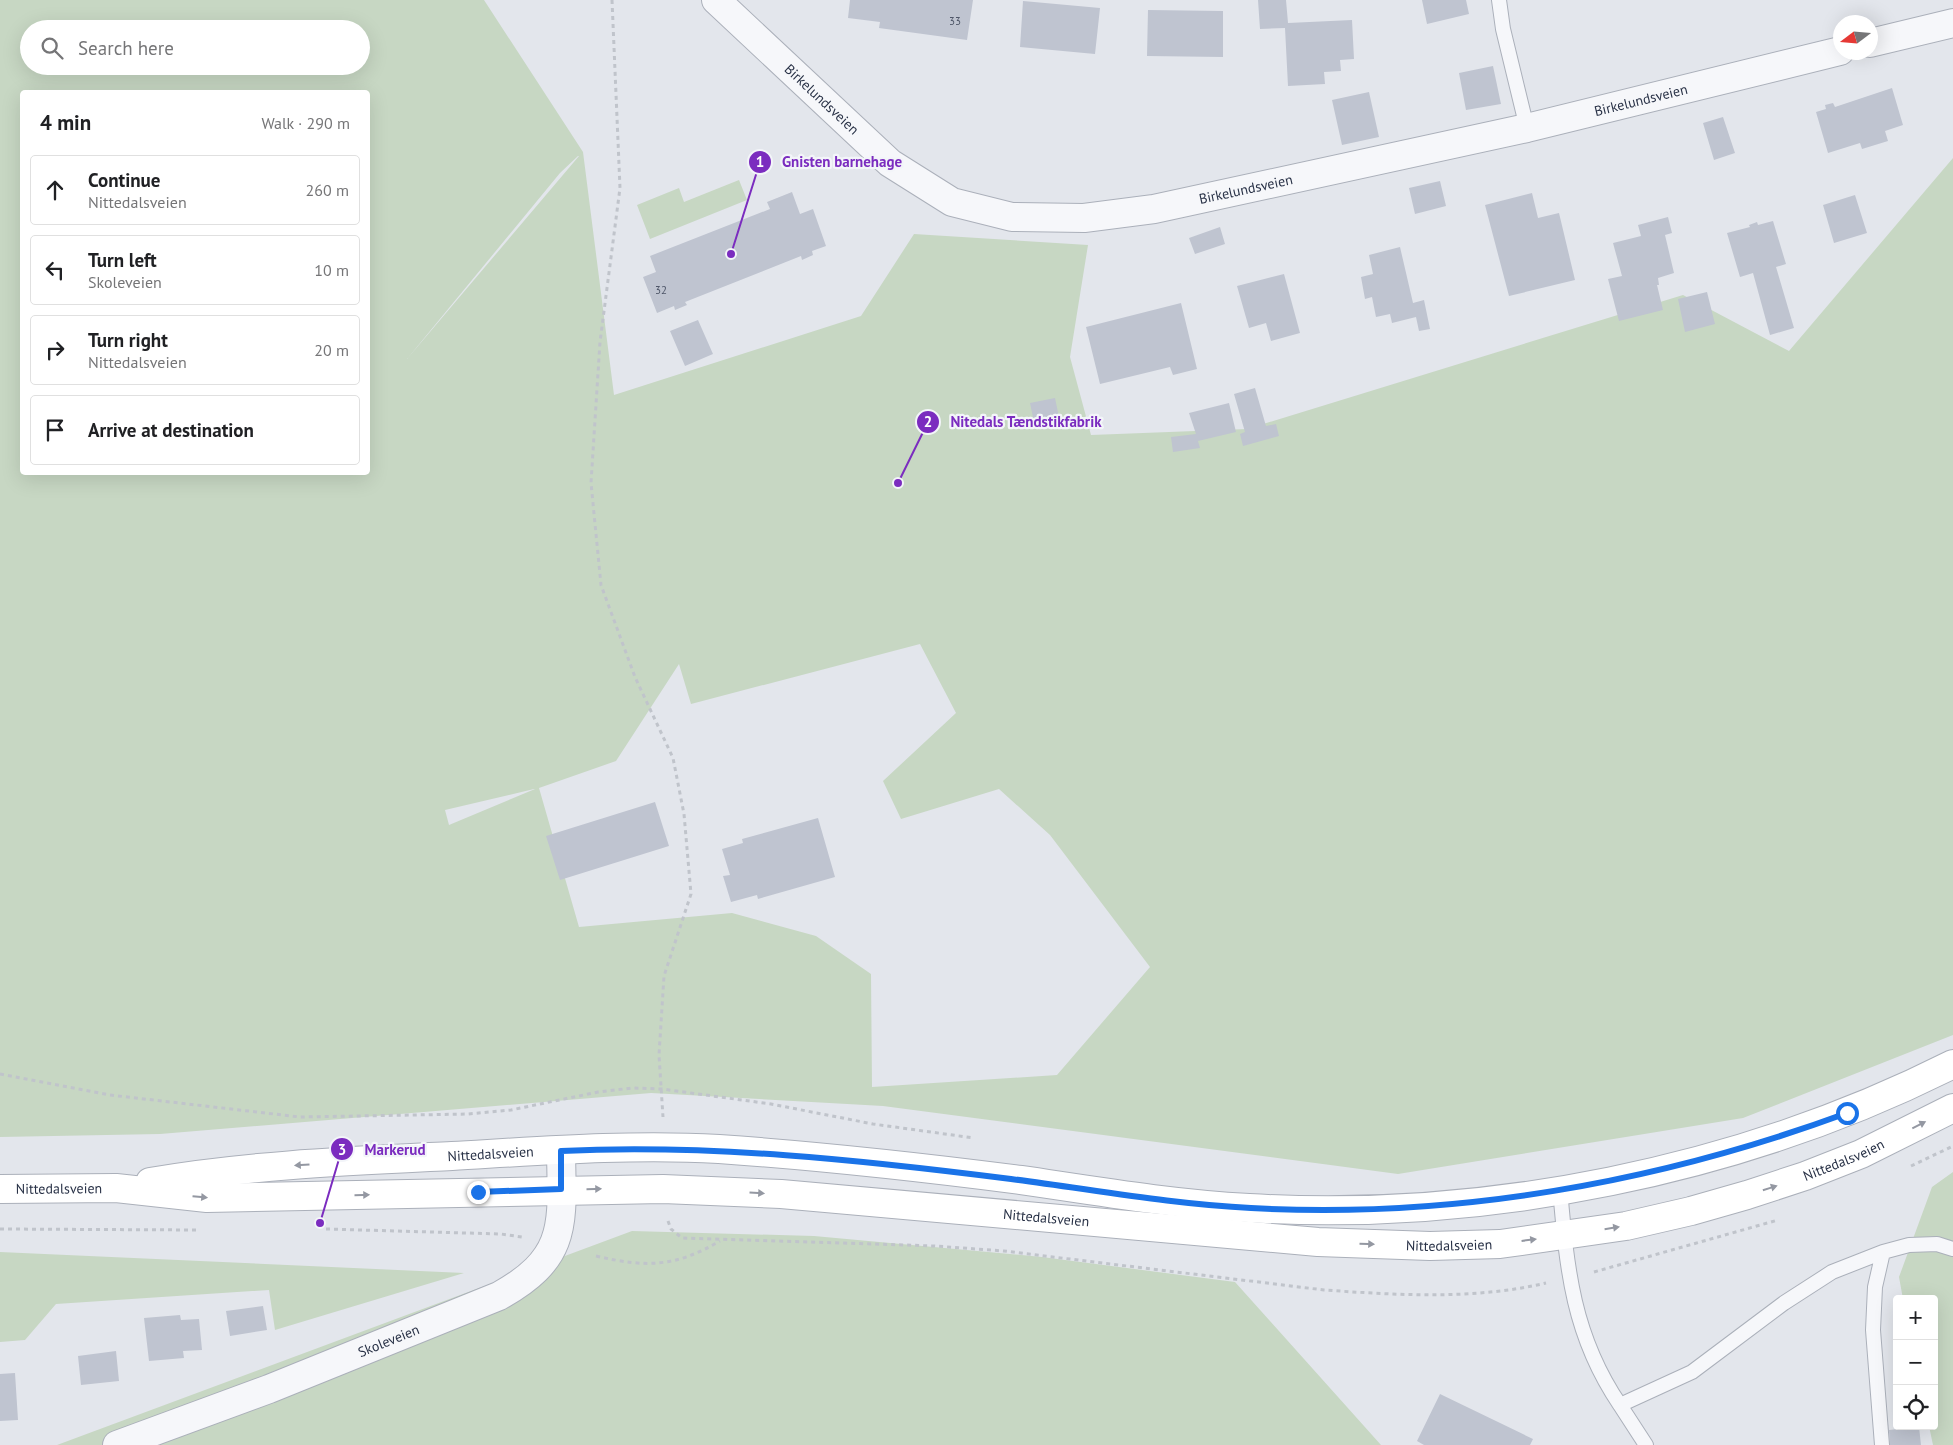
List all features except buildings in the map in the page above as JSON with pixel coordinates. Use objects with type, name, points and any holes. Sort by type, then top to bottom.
[{"type":"main road","name":"Nittedalsveien","points":[[116,1188],[203,1173],[388,1159],[614,1148],[715,1149],[895,1164],[1190,1204],[1252,1208],[1378,1210],[1502,1199],[1679,1166],[1793,1133],[1891,1094],[1953,1064]]},
{"type":"main road","name":"Nittedalsveien","points":[[0,1189],[116,1188],[207,1198],[561,1189],[664,1189],[781,1194],[1318,1242],[1430,1246],[1500,1244],[1626,1226],[1691,1211],[1797,1179],[1861,1154],[1953,1108]]},
{"type":"street","name":"Birkelundsveien","points":[[716,0],[890,164],[952,202],[1012,217],[1084,218],[1154,209],[1527,128],[1833,53]]},
{"type":"street","points":[[1878,42],[1953,23]]},
{"type":"street","name":"Skoleveien","points":[[117,1445],[269,1389],[499,1296],[520,1284],[536,1272],[554,1246],[559,1230],[561,1151]]},
{"type":"lane","points":[[1499,0],[1503,29],[1527,128]]},
{"type":"lane","points":[[1560,1189],[1564,1236],[1576,1310],[1583,1336],[1602,1378],[1646,1445]]},
{"type":"lane","points":[[1620,1405],[1692,1372],[1784,1303],[1832,1272],[1883,1252],[1909,1245],[1937,1244],[1953,1249]]},
{"type":"lane","points":[[1882,1445],[1873,1330],[1875,1286],[1883,1252]]},
{"type":"path","points":[[612,0],[620,188],[600,342],[592,483],[601,585],[635,677],[673,758],[684,814],[691,894],[664,976],[658,1055],[664,1126]]},
{"type":"path","points":[[0,1074],[110,1095],[300,1117],[468,1114],[511,1110],[598,1092],[632,1088],[662,1089],[771,1104],[873,1124],[974,1138]]},
{"type":"path","points":[[596,1256],[626,1262],[653,1264],[672,1262],[701,1252],[720,1240],[682,1238],[671,1229],[666,1212]]},
{"type":"path","points":[[0,1229],[201,1230]]},
{"type":"path","points":[[317,1229],[501,1234],[522,1237]]},
{"type":"green space","points":[[0,0],[484,0],[583,152],[614,395],[861,316],[914,234],[1088,245],[1070,357],[1091,435],[1247,429],[1683,295],[1789,351],[1953,158],[1953,1035],[1743,1118],[1398,1174],[883,1106],[651,1093],[160,1134],[0,1137]],"holes":[[[579,156],[407,359],[560,173]],[[920,644],[956,713],[883,781],[901,819],[999,789],[1050,835],[1150,967],[1057,1075],[872,1087],[871,974],[816,936],[732,913],[579,927],[539,788],[616,761],[679,664],[691,704]],[[535,789],[449,825],[445,810]]]},
{"type":"green space","points":[[739,180],[747,200],[650,239],[637,205],[679,188],[684,202]]},
{"type":"green space","points":[[1953,1172],[1953,1445],[1933,1445],[1930,1430],[1938,1430],[1938,1295],[1902,1295],[1899,1277],[1932,1187]]},
{"type":"green space","points":[[632,1231],[814,1236],[1042,1257],[1235,1282],[1381,1445],[57,1445]]},
{"type":"green space","points":[[0,1252],[464,1273],[275,1330],[269,1290],[56,1304],[25,1340],[0,1342]]},
{"type":"place","name":"Gnisten barnehage","points":[[731,254]]},
{"type":"place","name":"Nitedals Tændstikfabrik","points":[[898,483]]},
{"type":"place","name":"Markerud","points":[[320,1223]]},
{"type":"route","points":[[478,1192],[561,1189],[561,1151],[614,1148],[715,1149],[895,1164],[1190,1204],[1252,1208],[1378,1210],[1502,1199],[1679,1166],[1793,1133],[1847,1113]]}]
